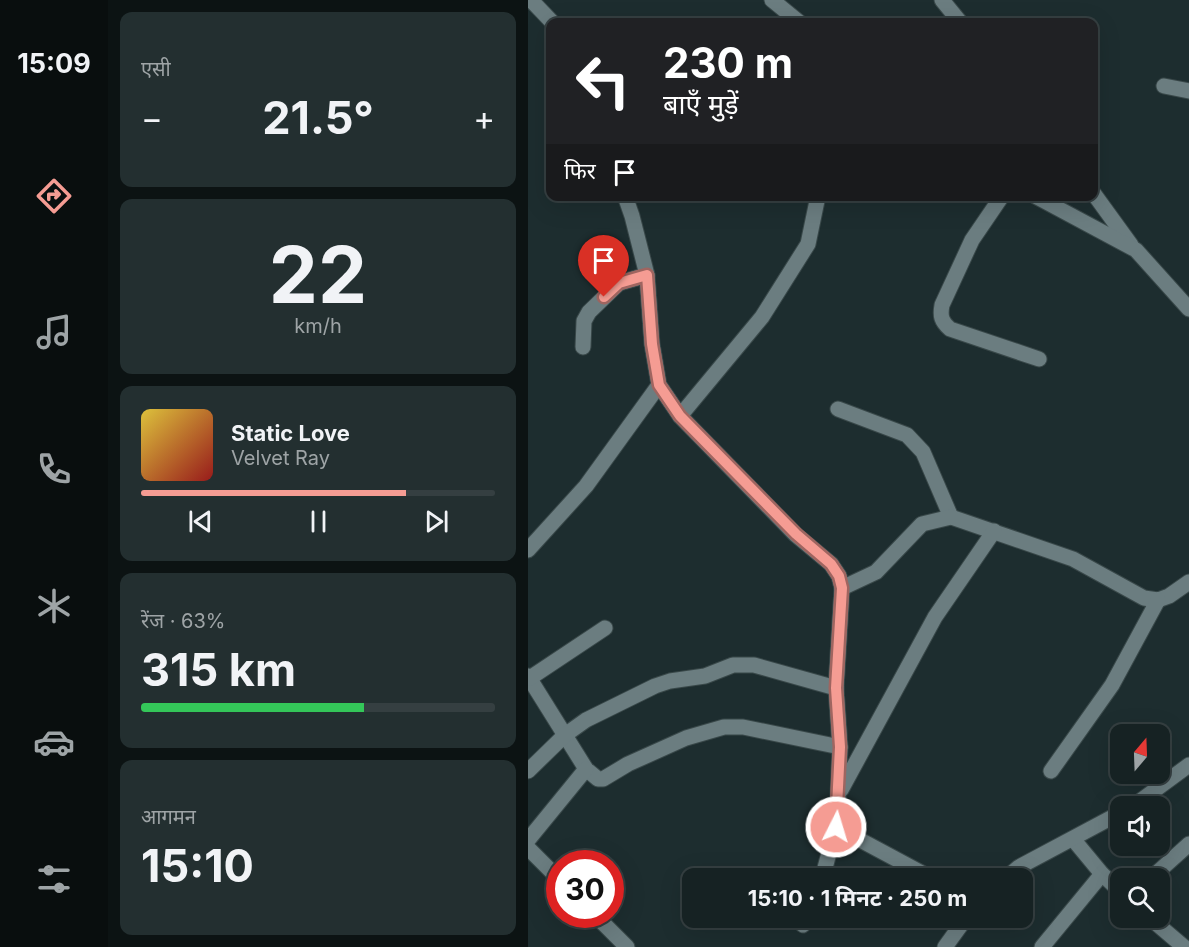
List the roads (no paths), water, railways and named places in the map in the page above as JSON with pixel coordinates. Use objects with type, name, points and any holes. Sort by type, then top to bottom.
[{"type":"street","points":[[531,0],[548,18]]},
{"type":"street","points":[[771,0],[795,18]]},
{"type":"street","points":[[942,0],[957,18]]},
{"type":"street","points":[[1164,86],[1189,91]]},
{"type":"street","points":[[1098,199],[1136,250],[1189,309]]},
{"type":"street","points":[[627,201],[647,275],[652,344],[659,385],[680,416],[796,534],[831,564],[839,576],[842,588],[836,688],[840,747],[838,796],[836,827],[825,868]]},
{"type":"street","points":[[680,416],[762,317],[808,244],[817,201]]},
{"type":"street","points":[[999,201],[972,240],[940,314],[943,323],[950,328],[1039,359]]},
{"type":"street","points":[[1044,201],[1136,250]]},
{"type":"street","points":[[583,347],[584,321],[589,312],[619,283],[647,275]]},
{"type":"street","points":[[528,550],[586,486],[659,385]]},
{"type":"street","points":[[838,409],[908,435],[923,452],[951,517]]},
{"type":"street","points":[[842,588],[876,572],[922,524],[951,517],[1073,559],[1144,598],[1158,600],[1169,596],[1189,582]]},
{"type":"street","points":[[838,796],[935,617],[994,531]]},
{"type":"street","points":[[1051,771],[1112,685],[1158,600]]},
{"type":"street","points":[[605,628],[529,677],[586,769],[598,779],[603,779],[628,764],[676,743],[724,727],[743,727],[840,747]]},
{"type":"street","points":[[528,771],[565,735],[586,720],[670,681],[705,676],[733,665],[754,665],[836,688]]},
{"type":"street","points":[[1147,796],[1189,765]]},
{"type":"street","points":[[528,840],[586,769]]},
{"type":"street","points":[[1018,868],[1110,819]]},
{"type":"street","points":[[836,827],[912,868]]},
{"type":"street","points":[[1073,839],[1110,882]]},
{"type":"street","points":[[1162,868],[1189,844]]},
{"type":"street","points":[[528,848],[546,866]]},
{"type":"street","points":[[1042,947],[1102,874]]},
{"type":"street","points":[[608,928],[627,947]]},
{"type":"street","points":[[945,947],[959,928]]},
{"type":"street","points":[[1162,928],[1184,947]]}]
